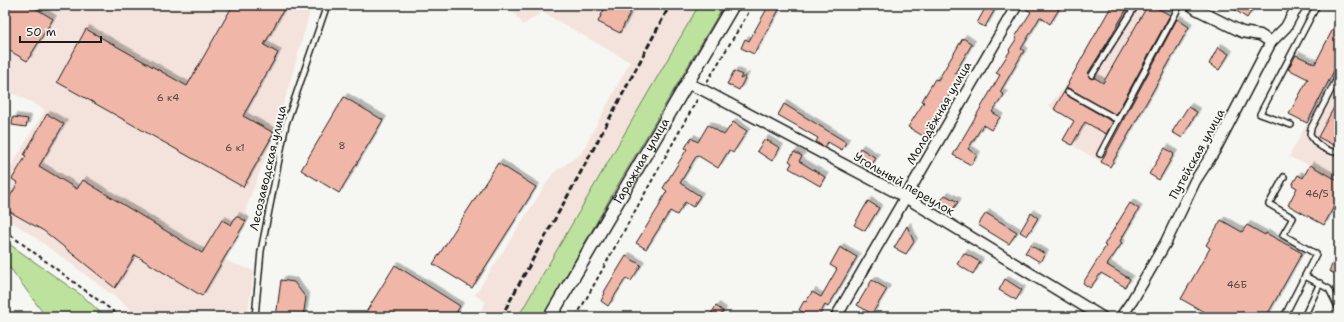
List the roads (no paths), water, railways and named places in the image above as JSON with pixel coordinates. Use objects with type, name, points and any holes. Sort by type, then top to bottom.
[{"type":"street","name":"Гаражная улица","points":[[550,317],[733,5]]},
{"type":"street","name":"Молодёжная улица","points":[[836,317],[1017,5]]},
{"type":"street","points":[[1191,5],[1242,32],[1260,35],[1271,42]]},
{"type":"street","name":"Путейская улица","points":[[1121,317],[1132,301],[1166,242],[1195,181],[1215,150],[1271,42],[1286,27],[1298,5]]},
{"type":"street","name":"Угольный переулок","points":[[688,84],[703,90],[905,197],[1102,317]]},
{"type":"lane","name":"Лесозаводская улица","points":[[255,317],[261,251],[286,124],[327,5]]},
{"type":"lane","points":[[1092,75],[1136,5]]},
{"type":"lane","points":[[1100,154],[1180,5]]},
{"type":"lane","points":[[1291,125],[1260,114],[1317,5]]},
{"type":"lane","points":[[1339,74],[1311,128],[1310,134],[1318,146],[1332,152],[1339,153]]},
{"type":"lane","points":[[1068,92],[1118,120]]},
{"type":"lane","points":[[1284,177],[1269,204],[1293,218],[1283,235],[1316,254],[1284,317]]},
{"type":"lane","points":[[1305,276],[1329,289],[1339,309]]},
{"type":"lane","points":[[1304,317],[1320,283]]},
{"type":"railway","points":[[501,317],[588,159],[670,5]]}]
